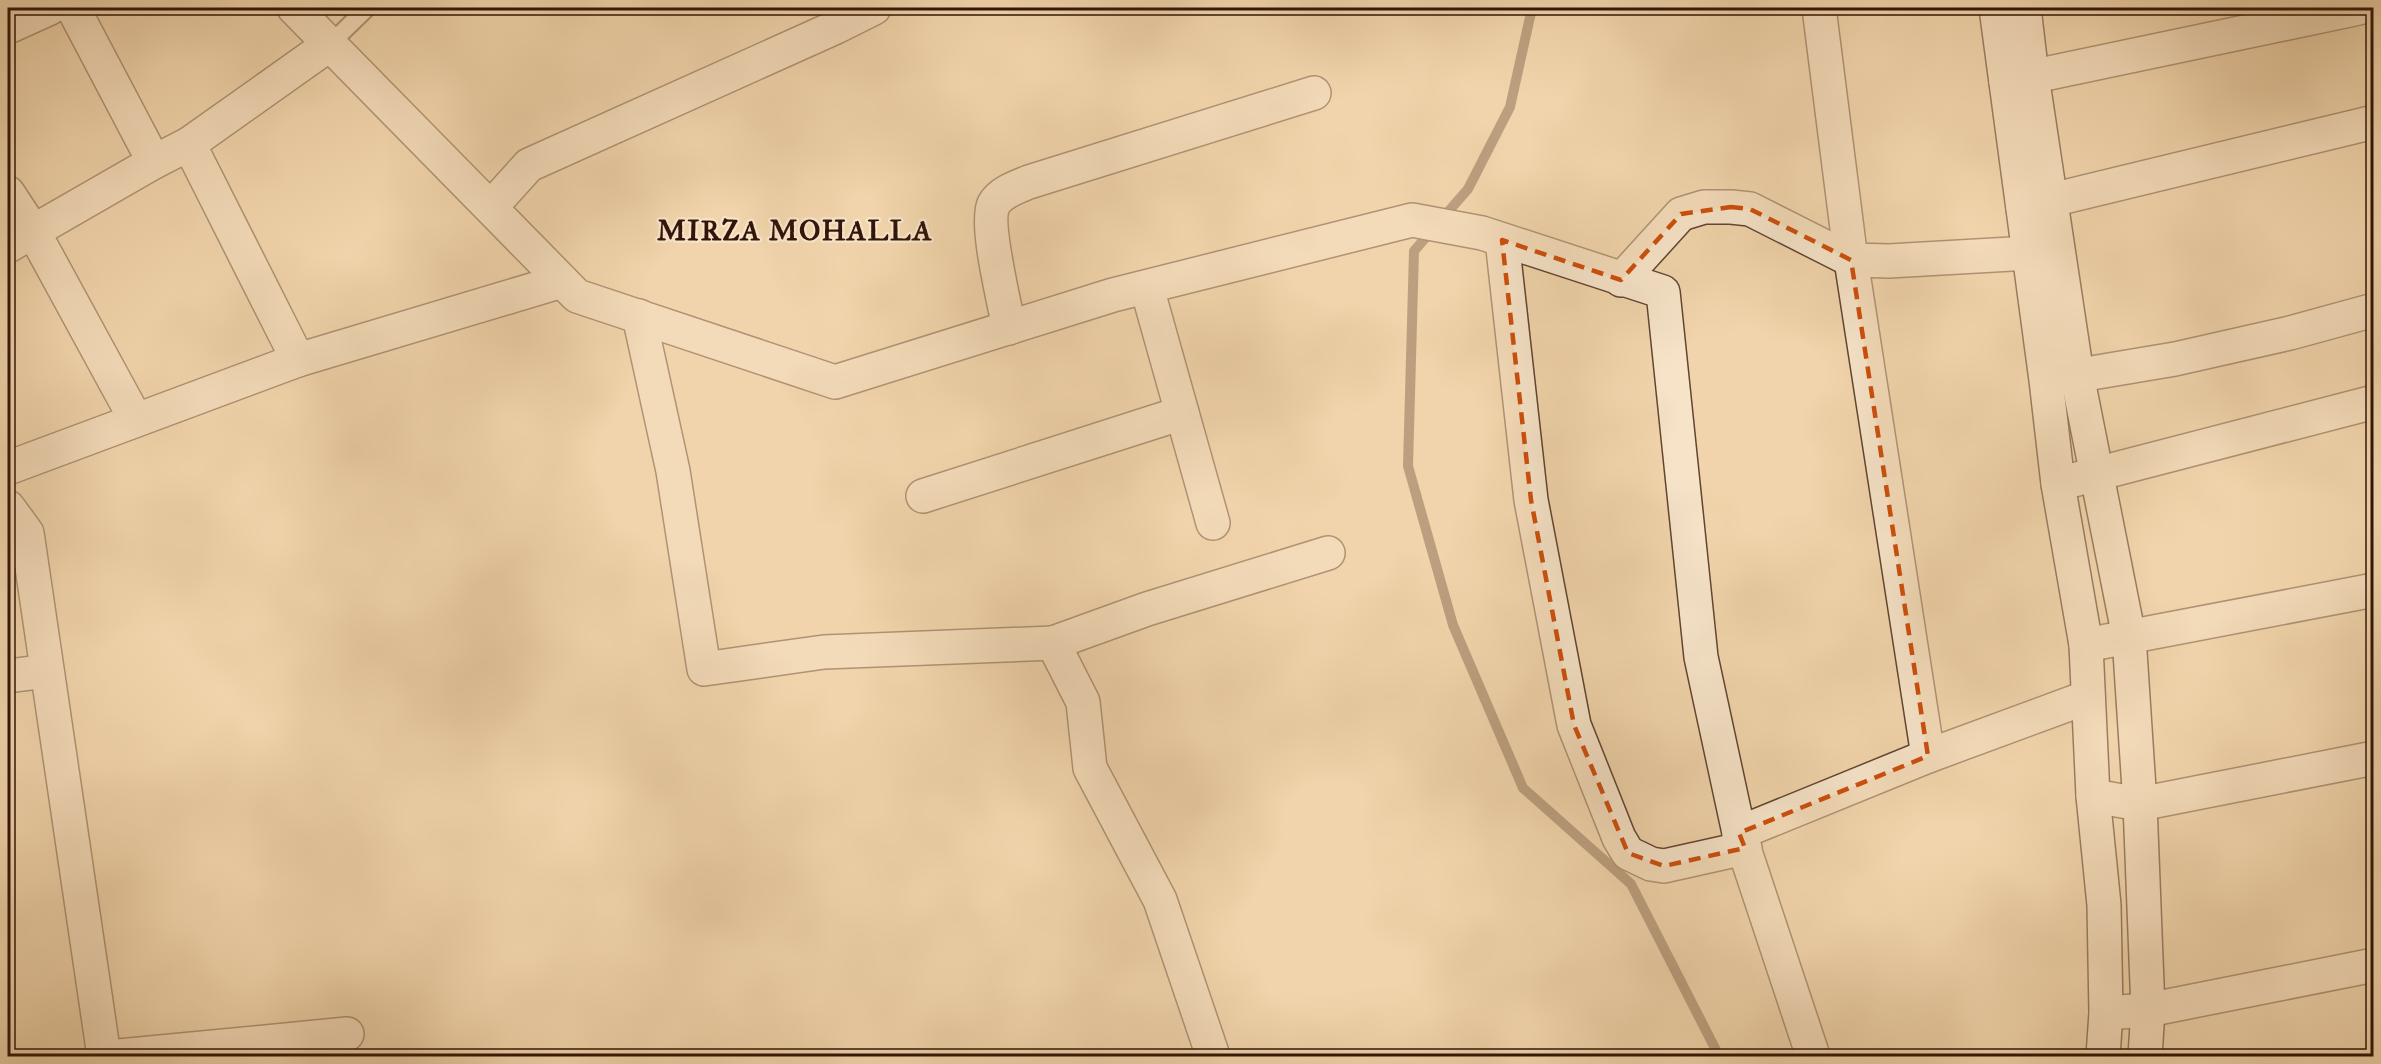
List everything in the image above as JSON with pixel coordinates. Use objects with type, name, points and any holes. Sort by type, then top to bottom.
[{"type":"street","points":[[8,27],[50,8]]},
{"type":"street","points":[[73,8],[154,162]]},
{"type":"street","points":[[294,8],[577,296],[835,382],[1113,295],[1412,220],[1492,236],[1663,292],[1701,657],[1742,840],[1813,1056]]},
{"type":"street","points":[[491,207],[529,165],[874,8]]},
{"type":"street","points":[[1819,8],[1851,260],[1928,756]]},
{"type":"street","points":[[1996,8],[2019,79],[2062,378],[2058,484],[2086,645],[2093,796],[2104,905],[2106,1013],[2103,1056]]},
{"type":"street","points":[[2019,79],[2024,8]]},
{"type":"street","points":[[2019,79],[2359,8]]},
{"type":"street","points":[[20,238],[189,144],[330,44]]},
{"type":"street","points":[[1009,328],[991,219],[996,201],[1006,192],[1029,182],[1314,93]]},
{"type":"street","points":[[2037,204],[2373,122]]},
{"type":"street","points":[[189,144],[298,360]]},
{"type":"street","points":[[8,193],[20,238],[136,420]]},
{"type":"street","points":[[2037,204],[2029,253],[2062,378],[2095,474],[2129,637],[2140,804],[2148,1010],[2145,1056]]},
{"type":"street","points":[[1621,280],[1681,214],[1704,207],[1750,210],[1851,260],[1889,261],[2029,253]]},
{"type":"street","points":[[1492,236],[1531,500],[1574,725],[1619,838],[1628,853],[1651,864],[1664,866],[1742,840],[1928,756],[2088,697]]},
{"type":"street","points":[[8,468],[298,360],[562,281]]},
{"type":"street","points":[[1147,288],[1213,523]]},
{"type":"street","points":[[2062,378],[2175,359],[2290,333],[2373,310]]},
{"type":"street","points":[[639,316],[673,471],[704,669],[824,652],[1053,643],[1147,609],[1328,553]]},
{"type":"street","points":[[2058,484],[2373,402]]},
{"type":"street","points":[[923,496],[1182,413]]},
{"type":"street","points":[[8,507],[27,533],[104,1056]]},
{"type":"street","points":[[2086,645],[2373,591]]},
{"type":"street","points":[[1053,643],[1083,702],[1090,768],[1160,900],[1213,1056]]},
{"type":"street","points":[[8,676],[47,671]]},
{"type":"street","points":[[2093,796],[2140,804],[2373,758]]},
{"type":"street","points":[[2106,1013],[2148,1010],[2373,965]]},
{"type":"street","points":[[119,1056],[347,1034]]},
{"type":"lane","points":[[330,44],[368,8]]},
{"type":"highlighted area","points":[[1731,207],[1750,209],[1851,260],[1928,756],[1739,833],[1745,848],[1664,866],[1628,853],[1574,725],[1531,500],[1502,240],[1621,280],[1681,214]]},
{"type":"waterway","points":[[1532,8],[1510,107],[1468,189],[1414,251],[1408,466],[1453,625],[1523,788],[1631,884],[1719,1056]]},
{"type":"district","name":"MIRZA MOHALLA","points":[[795,230]]}]
